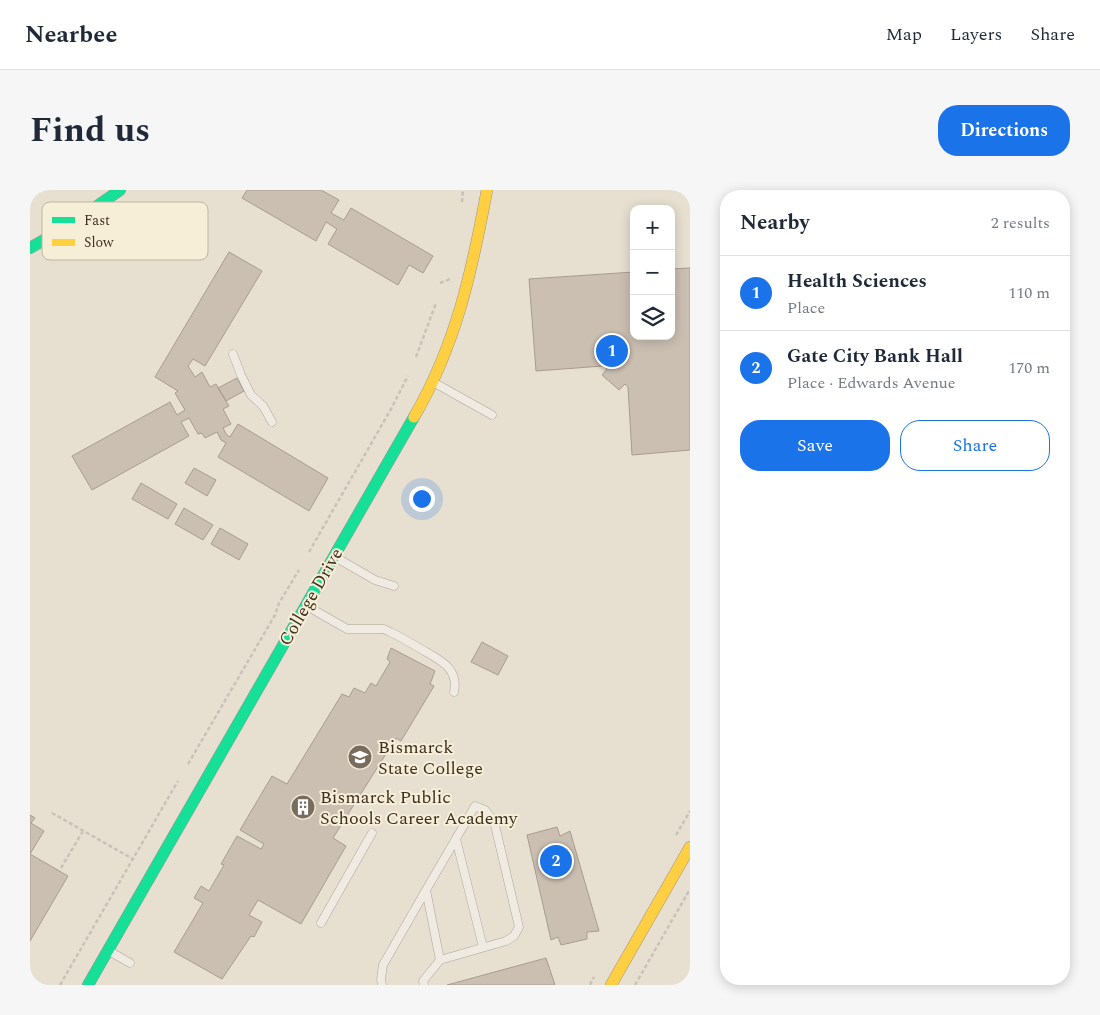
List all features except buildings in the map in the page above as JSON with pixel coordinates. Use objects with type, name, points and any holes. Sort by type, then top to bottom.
[{"type":"street","points":[[103,202],[120,190]]},
{"type":"street","name":"College Drive","points":[[88,985],[414,419],[433,382],[452,334],[469,282],[487,190]]},
{"type":"street","points":[[30,248],[42,241]]},
{"type":"street","points":[[611,985],[690,847]]},
{"type":"lane","points":[[233,354],[251,395],[263,406],[272,422]]},
{"type":"lane","points":[[433,382],[492,415]]},
{"type":"lane","points":[[335,557],[375,580],[394,586]]},
{"type":"lane","points":[[306,605],[347,629],[384,629],[441,660],[452,672],[456,684],[454,692]]},
{"type":"lane","points":[[382,985],[383,966],[476,806],[485,810],[494,821],[519,927],[514,936],[506,941],[440,960],[423,982],[424,985]]},
{"type":"lane","points":[[321,923],[372,833]]},
{"type":"lane","points":[[456,839],[483,947]]},
{"type":"lane","points":[[426,890],[440,960]]},
{"type":"lane","points":[[108,950],[130,963]]},
{"type":"path","points":[[462,202],[463,190]]},
{"type":"path","points":[[440,283],[450,280],[452,272]]},
{"type":"path","points":[[416,358],[436,303]]},
{"type":"path","points":[[309,552],[408,376]]},
{"type":"path","points":[[188,764],[271,622],[279,603],[299,570]]},
{"type":"path","points":[[60,985],[178,781]]},
{"type":"path","points":[[52,813],[133,859]]},
{"type":"path","points":[[62,868],[83,831]]},
{"type":"path","points":[[635,985],[690,889]]},
{"type":"path","points":[[30,979],[40,985]]},
{"type":"traffic: fast","points":[[103,202],[120,190]]},
{"type":"traffic: fast","points":[[30,248],[42,241]]},
{"type":"traffic: fast","points":[[88,985],[414,417]]},
{"type":"traffic: slow","points":[[414,417],[429,390],[452,335],[475,250],[487,190]]},
{"type":"traffic: slow","points":[[611,985],[690,847]]},
{"type":"place","name":"Health Sciences","points":[[612,351]]},
{"type":"place","name":"Bismarck State College","points":[[360,757]]},
{"type":"place","name":"Bismarck Public Schools Career Academy","points":[[303,807]]},
{"type":"place","name":"Gate City Bank Hall","points":[[556,861]]}]
